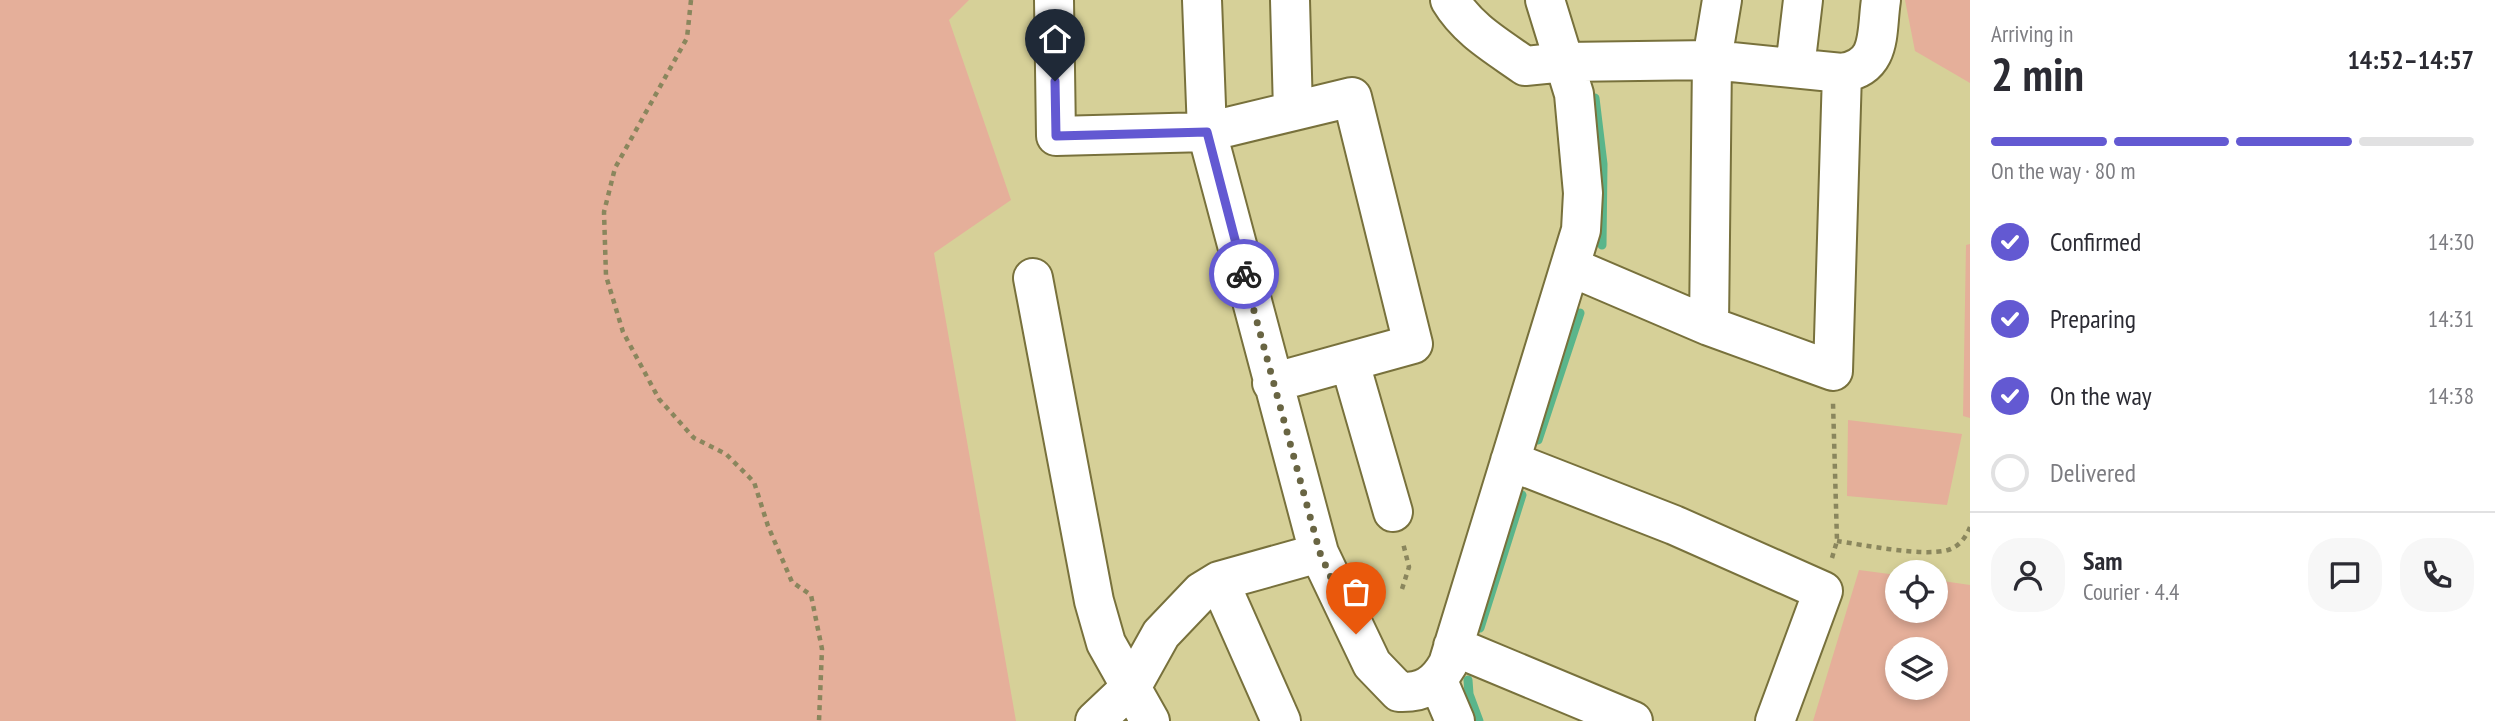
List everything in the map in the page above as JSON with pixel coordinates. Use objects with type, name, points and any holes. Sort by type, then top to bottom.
[{"type":"street","points":[[1054,0],[1056,136],[1207,132],[1352,97],[1413,344],[1272,383]]},
{"type":"street","points":[[1202,0],[1207,132],[1272,383],[1320,553],[1356,634],[1385,681],[1399,692],[1417,693],[1438,681],[1448,664],[1581,230],[1583,193],[1570,78],[1545,0]]},
{"type":"street","points":[[1290,0],[1293,111]]},
{"type":"street","points":[[1450,0],[1460,17],[1525,66],[1570,78],[1712,60],[1842,73],[1861,68],[1875,52],[1881,0]]},
{"type":"street","points":[[1709,326],[1712,60],[1722,0]]},
{"type":"street","points":[[1795,68],[1803,0]]},
{"type":"street","points":[[1571,267],[1709,326],[1833,371],[1842,73]]},
{"type":"street","points":[[1034,278],[1094,601],[1106,643],[1150,721]]},
{"type":"street","points":[[1350,363],[1393,512]]},
{"type":"street","points":[[1510,461],[1674,525],[1823,591],[1775,721]]},
{"type":"street","points":[[1095,721],[1132,686],[1161,634],[1177,613],[1219,581],[1320,553]]},
{"type":"street","points":[[1219,581],[1281,721]]},
{"type":"street","points":[[1453,646],[1633,721]]},
{"type":"street","points":[[1438,681],[1455,721]]},
{"type":"path","points":[[691,0],[687,38],[615,168],[604,212],[607,276],[623,332],[659,399],[694,438],[726,454],[754,482],[768,526],[792,582],[811,595],[822,649],[819,721]]},
{"type":"path","points":[[1823,591],[1837,541],[1833,371]]},
{"type":"path","points":[[1393,512],[1409,567],[1402,589]]},
{"type":"path","points":[[1837,541],[1915,551],[1949,550],[1965,539],[1970,527]]},
{"type":"shaded area","points":[[0,0],[969,0],[949,20],[1011,200],[934,253],[1016,721],[0,721]]},
{"type":"shaded area","points":[[1905,0],[1970,0],[1970,83],[1915,51]]},
{"type":"shaded area","points":[[1970,244],[1970,418],[1963,416],[1966,245]]},
{"type":"shaded area","points":[[1848,420],[1962,434],[1947,505],[1847,496]]},
{"type":"shaded area","points":[[1859,570],[1885,573],[1885,623],[1948,623],[1948,582],[1970,585],[1970,721],[1813,721]]},
{"type":"waterway","points":[[1595,98],[1603,164],[1602,245]]},
{"type":"waterway","points":[[1538,440],[1580,313]]},
{"type":"waterway","points":[[1480,628],[1522,495]]},
{"type":"waterway","points":[[1468,680],[1469,694],[1479,721]]},
{"type":"way so far","points":[[1244,274],[1320,553],[1356,634]]},
{"type":"route","points":[[1055,81],[1056,136],[1207,132],[1244,274]]}]
